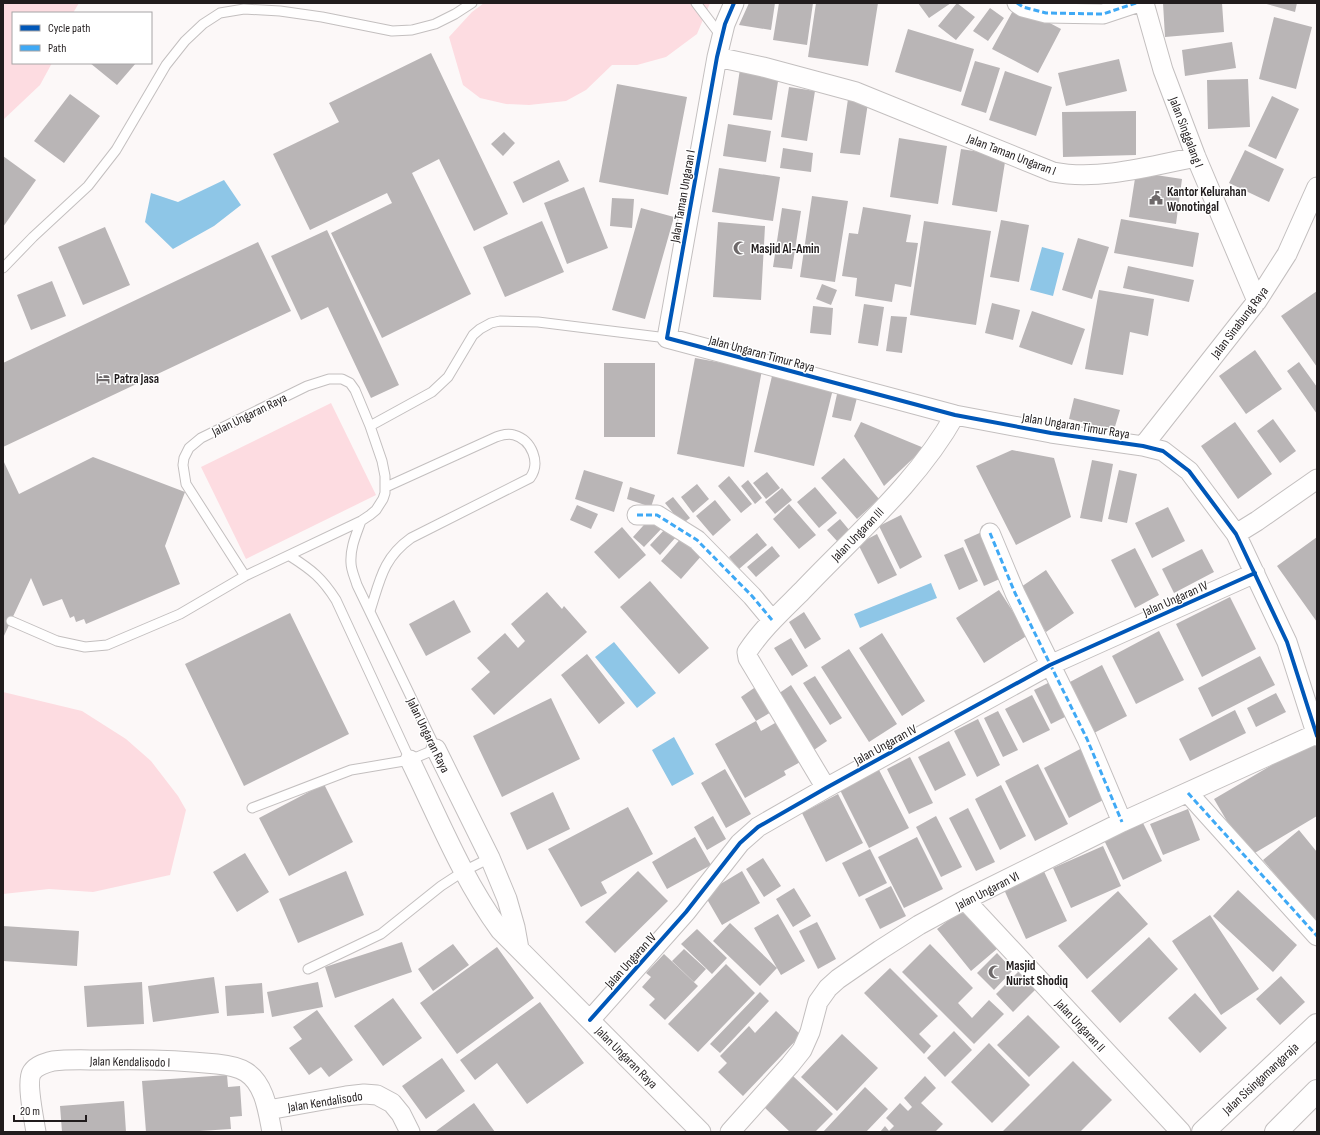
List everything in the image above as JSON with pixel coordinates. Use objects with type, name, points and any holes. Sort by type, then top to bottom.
[{"type":"main road","name":"Jalan Sisingamangaraja","points":[[1203,1132],[1317,1025]]},
{"type":"main road","points":[[1276,1132],[1317,1091]]},
{"type":"street","points":[[717,57],[725,24],[734,3]]},
{"type":"street","points":[[1017,3],[1023,7],[1046,13],[1103,14],[1136,3]]},
{"type":"street","name":"Jalan Singgalang I","points":[[1144,3],[1163,70],[1196,157],[1257,301]]},
{"type":"street","name":"Jalan Taman Ungaran I","points":[[667,338],[717,57],[763,67],[856,92],[1053,172],[1068,175],[1093,174],[1148,167],[1196,157]]},
{"type":"street","name":"Jalan Sinabung Raya","points":[[1143,446],[1257,301],[1287,254],[1317,187]]},
{"type":"street","name":"Jalan Ungaran Timur Raya","points":[[667,338],[955,414],[1050,433],[1143,446],[1163,451],[1189,471],[1236,534],[1287,642],[1317,735]]},
{"type":"street","name":"Jalan Ungaran III","points":[[826,788],[748,658],[747,652],[772,620],[872,519],[917,469],[942,437],[955,414]]},
{"type":"street","points":[[1236,534],[1317,479]]},
{"type":"street","points":[[636,515],[657,515],[697,540],[752,596],[772,620]]},
{"type":"street","points":[[990,533],[1015,593],[1087,739],[1122,822]]},
{"type":"street","name":"Jalan Ungaran IV","points":[[590,1020],[686,912],[740,843],[758,827],[1050,665],[1255,573]]},
{"type":"street","name":"Jalan Ungaran VI","points":[[730,1132],[802,1050],[810,1032],[818,1002],[828,988],[868,958],[919,925],[965,900],[1122,822],[1317,735]]},
{"type":"street","name":"Jalan Ungaran Raya","points":[[436,749],[490,858],[512,913],[519,949]]},
{"type":"street","name":"Jalan Ungaran Raya","points":[[410,760],[464,871],[492,920],[500,930],[701,1132]]},
{"type":"street","points":[[1188,793],[1317,936]]},
{"type":"street","name":"Jalan Ungaran II","points":[[965,900],[1181,1132]]},
{"type":"street","name":"Jalan Kendalisodo I","points":[[36,1132],[29,1083],[31,1073],[39,1065],[52,1061],[131,1060],[232,1066],[246,1072],[255,1080],[268,1110]]},
{"type":"street","name":"Jalan Kendalisodo","points":[[268,1110],[346,1096],[376,1094],[392,1103],[401,1114],[410,1132]]},
{"type":"street","points":[[268,1110],[272,1132]]},
{"type":"lane","points":[[3,268],[33,237],[88,186],[116,150],[166,66],[185,40],[203,24],[220,13],[244,9],[280,11],[322,17],[392,31],[412,30],[435,24],[472,3]]},
{"type":"lane","points":[[696,3],[722,38]]},
{"type":"lane","points":[[370,426],[436,389],[448,377],[473,335],[491,323],[500,321],[538,322],[667,338]]},
{"type":"lane","name":"Jalan Ungaran Raya","points":[[329,379],[342,379],[353,386],[370,426],[382,461],[386,487],[386,493],[380,504],[370,515],[361,521],[246,576],[186,484],[183,465],[184,458],[189,448],[201,438],[222,427],[306,386],[329,379]]},
{"type":"lane","points":[[370,611],[384,568],[401,545],[411,538],[530,478],[535,469],[535,459],[531,449],[523,440],[512,435],[504,435],[496,437],[386,487]]},
{"type":"lane","name":"Jalan Ungaran Raya","points":[[361,521],[352,546],[351,563],[357,584],[436,749]]},
{"type":"lane","name":"Jalan Ungaran Raya","points":[[290,556],[316,574],[336,600],[410,760]]},
{"type":"lane","points":[[11,621],[57,641],[85,647],[107,645],[180,614],[246,576]]},
{"type":"lane","points":[[252,808],[351,770],[410,760],[436,749]]},
{"type":"lane","points":[[308,969],[381,934],[427,897],[464,871],[490,858]]},
{"type":"shaded area","points":[[3,3],[79,3],[74,12],[12,12],[12,64],[51,64],[40,85],[3,120]]},
{"type":"shaded area","points":[[484,3],[710,3],[697,34],[666,57],[637,65],[612,65],[586,90],[566,101],[529,105],[506,104],[480,98],[463,85],[449,37],[472,12]]},
{"type":"shaded area","points":[[331,403],[376,495],[246,559],[201,467]]},
{"type":"shaded area","points":[[3,692],[82,711],[126,739],[151,761],[178,796],[186,810],[170,875],[93,892],[49,889],[3,894]]},
{"type":"water","points":[[224,180],[241,205],[214,226],[173,249],[145,222],[151,193],[178,202]]},
{"type":"water","points":[[1042,247],[1064,253],[1053,296],[1030,290]]},
{"type":"water","points":[[931,583],[937,598],[860,628],[854,614]]},
{"type":"water","points":[[614,642],[656,693],[637,708],[595,657]]},
{"type":"water","points":[[674,737],[694,774],[672,786],[652,750]]},
{"type":"building","points":[[749,3],[775,3],[771,30],[739,25]]},
{"type":"building","points":[[779,3],[813,3],[807,45],[773,40]]},
{"type":"building","points":[[816,3],[878,3],[868,66],[808,57]]},
{"type":"building","points":[[918,3],[951,3],[929,18]]},
{"type":"building","points":[[957,3],[975,17],[956,40],[938,26]]},
{"type":"building","points":[[1101,3],[1101,9],[1058,4]]},
{"type":"building","points":[[1163,3],[1222,3],[1224,32],[1165,37]]},
{"type":"building","points":[[1263,3],[1297,3],[1295,12]]},
{"type":"building","points":[[1016,5],[1061,29],[1038,73],[992,49]]},
{"type":"building","points":[[990,8],[1004,18],[988,41],[973,31]]},
{"type":"building","points":[[1274,17],[1312,27],[1296,89],[1259,79]]},
{"type":"building","points":[[908,29],[974,49],[961,92],[895,72]]},
{"type":"building","points":[[1232,42],[1236,68],[1185,76],[1182,50]]},
{"type":"building","points":[[431,53],[508,214],[474,231],[439,159],[412,173],[471,294],[382,338],[331,233],[392,203],[387,193],[310,230],[273,154],[339,122],[329,103]]},
{"type":"building","points":[[1119,59],[1127,91],[1066,106],[1058,73]]},
{"type":"building","points":[[975,61],[1000,68],[986,113],[961,105]]},
{"type":"building","points":[[91,64],[135,64],[117,85]]},
{"type":"building","points":[[740,69],[779,75],[772,120],[733,115]]},
{"type":"building","points":[[1005,71],[1052,87],[1036,136],[989,120]]},
{"type":"building","points":[[1248,79],[1250,127],[1208,129],[1207,80]]},
{"type":"building","points":[[617,84],[687,97],[668,195],[599,182]]},
{"type":"building","points":[[789,87],[815,91],[807,141],[781,137]]},
{"type":"building","points":[[70,94],[100,116],[64,163],[34,141]]},
{"type":"building","points":[[1272,96],[1299,109],[1276,159],[1248,146]]},
{"type":"building","points":[[848,99],[868,103],[860,155],[840,153]]},
{"type":"building","points":[[1136,111],[1136,155],[1063,157],[1062,112]]},
{"type":"building","points":[[728,124],[771,131],[766,162],[723,156]]},
{"type":"building","points":[[504,132],[515,143],[503,156],[491,144]]},
{"type":"building","points":[[899,138],[947,146],[938,204],[890,197]]},
{"type":"building","points":[[783,148],[813,153],[811,172],[780,168]]},
{"type":"building","points":[[961,149],[1006,156],[997,212],[952,205]]},
{"type":"building","points":[[1245,150],[1284,169],[1269,202],[1229,183]]},
{"type":"building","points":[[3,156],[36,180],[3,227]]},
{"type":"building","points":[[559,160],[569,181],[523,203],[513,182]]},
{"type":"building","points":[[719,168],[780,177],[773,221],[712,212]]},
{"type":"building","name":"Kantor Kelurahan Wonotingal","points":[[1136,172],[1182,179],[1176,224],[1129,217]]},
{"type":"building","points":[[584,187],[608,248],[567,264],[544,203]]},
{"type":"building","points":[[812,196],[848,201],[835,282],[800,277]]},
{"type":"building","points":[[612,198],[634,199],[632,228],[610,226]]},
{"type":"building","points":[[863,207],[911,215],[906,242],[918,243],[911,287],[895,284],[892,302],[855,296],[857,278],[842,276],[849,233],[858,234]]},
{"type":"building","points":[[641,208],[674,217],[645,319],[612,310]]},
{"type":"building","points":[[782,208],[801,211],[792,269],[773,267]]},
{"type":"building","points":[[1121,219],[1199,233],[1193,267],[1114,253]]},
{"type":"building","points":[[1001,220],[1029,225],[1019,282],[990,277]]},
{"type":"building","points":[[542,221],[564,272],[505,297],[483,247]]},
{"type":"building","points":[[924,221],[991,231],[976,325],[910,315]]},
{"type":"building","name":"Masjid Al-Amin","points":[[718,222],[765,226],[761,300],[713,297]]},
{"type":"building","points":[[105,227],[130,285],[83,305],[58,247]]},
{"type":"building","points":[[327,230],[399,385],[371,398],[328,307],[301,320],[271,256]]},
{"type":"building","points":[[1078,238],[1109,247],[1092,299],[1062,290]]},
{"type":"building","points":[[258,242],[291,311],[3,447],[3,363]]},
{"type":"building","points":[[1128,266],[1194,280],[1189,302],[1123,288]]},
{"type":"building","points":[[52,281],[66,316],[31,330],[17,295]]},
{"type":"building","points":[[822,284],[837,290],[831,305],[816,299]]},
{"type":"building","points":[[1099,290],[1154,299],[1148,336],[1130,332],[1123,375],[1085,369]]},
{"type":"building","points":[[1317,291],[1317,367],[1281,316]]},
{"type":"building","points":[[992,303],[1020,310],[1013,340],[985,333]]},
{"type":"building","points":[[864,304],[884,307],[878,346],[858,343]]},
{"type":"building","points":[[813,306],[833,308],[831,335],[810,333]]},
{"type":"building","points":[[1032,311],[1085,329],[1072,365],[1019,347]]},
{"type":"building","points":[[891,316],[907,317],[902,353],[886,351]]},
{"type":"building","points":[[1255,350],[1282,389],[1246,414],[1219,376]]},
{"type":"building","points":[[695,358],[762,370],[744,467],[677,454]]},
{"type":"building","points":[[1299,362],[1317,387],[1317,414],[1287,371]]},
{"type":"building","points":[[604,363],[655,363],[655,437],[604,437]]},
{"type":"building","points":[[772,376],[833,389],[814,466],[754,452]]},
{"type":"building","points":[[839,385],[859,390],[851,421],[832,417]]},
{"type":"building","points":[[1074,398],[1120,410],[1114,430],[1069,419]]},
{"type":"building","points":[[1273,419],[1296,451],[1280,463],[1257,431]]},
{"type":"building","points":[[861,422],[924,448],[884,486],[854,436]]},
{"type":"building","points":[[1235,422],[1272,474],[1238,499],[1201,446]]},
{"type":"building","points":[[1012,450],[1054,458],[1071,517],[1016,545],[976,466]]},
{"type":"building","points":[[93,457],[185,492],[165,546],[180,584],[86,624],[84,619],[76,622],[74,616],[70,618],[62,599],[43,606],[31,578],[3,638],[3,460],[19,494]]},
{"type":"building","points":[[844,458],[879,499],[857,519],[821,478]]},
{"type":"building","points":[[1092,460],[1113,464],[1102,522],[1080,518]]},
{"type":"building","points":[[584,470],[623,482],[614,512],[575,499]]},
{"type":"building","points":[[1119,470],[1137,474],[1127,523],[1108,519]]},
{"type":"building","points":[[767,472],[780,488],[766,499],[753,483]]},
{"type":"building","points":[[729,476],[752,504],[741,513],[718,486]]},
{"type":"building","points":[[748,480],[762,498],[755,504],[741,486]]},
{"type":"building","points":[[697,484],[709,499],[693,513],[681,497]]},
{"type":"building","points":[[630,487],[655,495],[651,507],[627,499]]},
{"type":"building","points":[[815,487],[837,513],[819,528],[797,502]]},
{"type":"building","points":[[782,488],[792,500],[775,514],[765,502]]},
{"type":"building","points":[[673,497],[690,518],[682,524],[665,503]]},
{"type":"building","points":[[715,500],[731,520],[713,536],[696,516]]},
{"type":"building","points":[[789,504],[816,535],[799,549],[773,519]]},
{"type":"building","points":[[577,505],[598,514],[591,529],[570,520]]},
{"type":"building","points":[[1168,507],[1185,541],[1152,558],[1135,523]]},
{"type":"building","points":[[901,515],[922,557],[900,569],[879,526]]},
{"type":"building","points":[[652,516],[664,526],[644,547],[633,537]]},
{"type":"building","points":[[840,519],[850,531],[837,541],[827,530]]},
{"type":"building","points":[[622,527],[646,555],[619,579],[594,552]]},
{"type":"building","points":[[666,528],[676,537],[660,555],[650,545]]},
{"type":"building","points":[[984,531],[1004,577],[984,586],[964,540]]},
{"type":"building","points":[[757,533],[767,545],[739,569],[729,557]]},
{"type":"building","points":[[877,534],[897,575],[878,584],[858,544]]},
{"type":"building","points":[[683,536],[703,554],[681,579],[661,561]]},
{"type":"building","points":[[1317,537],[1317,622],[1277,566]]},
{"type":"building","points":[[772,546],[780,556],[756,577],[747,567]]},
{"type":"building","points":[[963,547],[978,581],[959,590],[944,555]]},
{"type":"building","points":[[1135,548],[1159,595],[1135,608],[1111,560]]},
{"type":"building","points":[[1202,549],[1214,572],[1174,593],[1162,569]]},
{"type":"building","points":[[1046,570],[1074,613],[1046,632],[1018,589]]},
{"type":"building","points":[[650,581],[709,648],[679,674],[620,607]]},
{"type":"building","points":[[999,590],[1028,635],[984,663],[956,618]]},
{"type":"building","points":[[547,592],[562,609],[564,606],[587,632],[494,715],[471,689],[490,672],[477,658],[505,633],[518,648],[525,641],[511,624]]},
{"type":"building","points":[[1230,597],[1256,649],[1202,677],[1176,624]]},
{"type":"building","points":[[454,600],[471,632],[426,656],[409,624]]},
{"type":"building","points":[[804,612],[821,639],[805,649],[789,622]]},
{"type":"building","points":[[290,613],[349,734],[244,786],[185,664]]},
{"type":"building","points":[[1159,631],[1184,680],[1136,704],[1112,656]]},
{"type":"building","points":[[882,633],[925,701],[902,716],[859,648]]},
{"type":"building","points":[[791,638],[808,666],[792,676],[774,648]]},
{"type":"building","points":[[849,649],[897,724],[869,742],[821,667]]},
{"type":"building","points":[[587,654],[625,703],[599,724],[561,675]]},
{"type":"building","points":[[1260,656],[1275,685],[1212,717],[1198,688]]},
{"type":"building","points":[[1102,665],[1127,716],[1094,733],[1068,683]]},
{"type":"building","points":[[815,676],[842,718],[830,725],[803,683]]},
{"type":"building","points":[[1052,681],[1069,715],[1051,724],[1034,690]]},
{"type":"building","points":[[791,685],[827,741],[811,752],[775,696]]},
{"type":"building","points":[[757,686],[773,711],[756,721],[741,697]]},
{"type":"building","points":[[1276,693],[1286,712],[1256,727],[1247,708]]},
{"type":"building","points":[[1032,695],[1050,730],[1023,743],[1005,709]]},
{"type":"building","points":[[551,698],[580,759],[502,797],[473,736]]},
{"type":"building","points":[[1235,710],[1246,733],[1190,761],[1179,739]]},
{"type":"building","points":[[998,711],[1018,750],[1003,757],[984,718]]},
{"type":"building","points":[[782,719],[804,760],[784,771],[786,775],[745,798],[715,744],[756,721],[761,731]]},
{"type":"building","points":[[978,719],[1000,765],[977,777],[954,731]]},
{"type":"building","points":[[949,741],[966,775],[935,791],[918,757]]},
{"type":"building","points":[[1313,741],[1317,748],[1317,816],[1248,857],[1214,799]]},
{"type":"building","points":[[1084,747],[1109,797],[1069,818],[1044,768]]},
{"type":"building","points":[[910,757],[933,803],[909,814],[887,769]]},
{"type":"building","points":[[1038,764],[1068,824],[1035,841],[1005,781]]},
{"type":"building","points":[[878,768],[909,828],[869,848],[839,788]]},
{"type":"building","points":[[725,769],[751,814],[726,828],[701,783]]},
{"type":"building","points":[[324,784],[353,842],[289,876],[259,818]]},
{"type":"building","points":[[1001,785],[1026,836],[1000,850],[975,799]]},
{"type":"building","points":[[553,792],[570,829],[527,850],[510,813]]},
{"type":"building","points":[[838,794],[863,843],[826,862],[802,813]]},
{"type":"building","points":[[628,807],[653,854],[601,882],[607,893],[581,907],[548,849]]},
{"type":"building","points":[[968,808],[995,862],[976,871],[949,818]]},
{"type":"building","points":[[1188,809],[1200,840],[1163,855],[1150,824]]},
{"type":"building","points":[[713,816],[726,839],[707,850],[694,827]]},
{"type":"building","points":[[936,816],[962,867],[941,877],[916,827]]},
{"type":"building","points":[[1142,821],[1162,861],[1123,880],[1104,840]]},
{"type":"building","points":[[1299,830],[1317,852],[1317,924],[1263,860]]},
{"type":"building","points":[[695,837],[711,865],[667,889],[652,862]]},
{"type":"building","points":[[917,837],[943,889],[904,908],[878,857]]},
{"type":"building","points":[[1103,846],[1121,886],[1071,908],[1053,868]]},
{"type":"building","points":[[870,849],[887,883],[859,897],[842,863]]},
{"type":"building","points":[[245,853],[269,892],[237,912],[213,872]]},
{"type":"building","points":[[763,858],[781,886],[764,897],[746,869]]},
{"type":"building","points":[[1042,867],[1067,921],[1026,939],[1002,885]]},
{"type":"building","points":[[346,871],[364,915],[298,943],[279,899]]},
{"type":"building","points":[[638,871],[668,901],[615,953],[585,922]]},
{"type":"building","points":[[742,871],[760,903],[722,925],[704,894]]},
{"type":"building","points":[[891,886],[906,916],[880,929],[865,899]]},
{"type":"building","points":[[794,888],[811,916],[793,927],[776,899]]},
{"type":"building","points":[[1238,890],[1297,945],[1273,972],[1213,916]]},
{"type":"building","points":[[1118,891],[1148,924],[1087,979],[1058,946]]},
{"type":"building","points":[[963,909],[998,948],[971,971],[937,929]]},
{"type":"building","points":[[778,914],[805,961],[781,975],[754,928]]},
{"type":"building","points":[[1210,915],[1259,989],[1221,1015],[1172,941]]},
{"type":"building","points":[[817,922],[836,959],[818,969],[799,931]]},
{"type":"building","points":[[730,923],[777,968],[760,986],[713,941]]},
{"type":"building","points":[[3,926],[79,931],[77,966],[3,961]]},
{"type":"building","points":[[697,929],[727,958],[712,974],[681,944]]},
{"type":"building","points":[[1149,937],[1178,969],[1120,1023],[1091,991]]},
{"type":"building","points":[[402,942],[412,972],[335,998],[325,967]]},
{"type":"building","points":[[453,944],[469,965],[433,991],[418,969]]},
{"type":"building","points":[[930,944],[973,988],[958,1003],[972,1018],[989,1000],[1004,1014],[974,1044],[902,972]]},
{"type":"building","points":[[497,947],[534,998],[457,1054],[420,1003]]},
{"type":"building","points":[[684,949],[706,969],[694,982],[672,961]]},
{"type":"building","name":"Masjid Nurist Shodiq","points":[[997,953],[1013,970],[994,990],[977,973]]},
{"type":"building","points":[[664,954],[698,986],[665,1020],[649,1005],[655,999],[642,987],[651,977],[646,973]]},
{"type":"building","points":[[726,964],[755,993],[698,1052],[668,1024]]},
{"type":"building","points":[[890,968],[938,1016],[919,1034],[931,1046],[924,1054],[864,993]]},
{"type":"building","points":[[1021,969],[1038,987],[1013,1012],[996,994]]},
{"type":"building","points":[[1281,976],[1305,1002],[1280,1025],[1256,999]]},
{"type":"building","points":[[214,977],[219,1013],[153,1022],[148,986]]},
{"type":"building","points":[[142,982],[144,1024],[87,1027],[84,986]]},
{"type":"building","points":[[318,982],[323,1007],[272,1017],[267,992]]},
{"type":"building","points":[[262,983],[264,1013],[227,1016],[225,986]]},
{"type":"building","points":[[760,992],[769,1001],[720,1053],[710,1044]]},
{"type":"building","points":[[1195,993],[1227,1028],[1200,1053],[1168,1018]]},
{"type":"building","points":[[393,998],[422,1038],[383,1066],[354,1026]]},
{"type":"building","points":[[540,1002],[584,1063],[527,1104],[497,1063],[475,1080],[460,1060]]},
{"type":"building","points":[[317,1010],[353,1060],[329,1077],[321,1067],[309,1075],[289,1048],[302,1039],[293,1027]]},
{"type":"building","points":[[776,1011],[801,1035],[743,1096],[718,1072],[727,1063],[720,1056],[749,1026],[755,1033]]},
{"type":"building","points":[[1028,1015],[1060,1047],[1029,1077],[997,1045]]},
{"type":"building","points":[[954,1031],[972,1050],[945,1077],[927,1058]]},
{"type":"building","points":[[842,1034],[878,1068],[837,1111],[801,1077]]},
{"type":"building","points":[[989,1043],[1030,1085],[992,1123],[951,1082]]},
{"type":"building","points":[[442,1058],[465,1091],[426,1119],[402,1086]]},
{"type":"building","points":[[1073,1061],[1112,1100],[1080,1132],[1002,1132]]},
{"type":"building","points":[[227,1075],[228,1087],[240,1086],[242,1116],[230,1117],[231,1129],[184,1132],[146,1132],[142,1081]]},
{"type":"building","points":[[793,1076],[833,1114],[815,1132],[790,1132],[764,1107]]},
{"type":"building","points":[[925,1076],[936,1088],[921,1103],[943,1124],[935,1132],[880,1132],[885,1126],[889,1131],[894,1126],[886,1118],[900,1103],[908,1111],[912,1107],[904,1098]]},
{"type":"building","points":[[865,1087],[888,1109],[866,1132],[823,1132]]},
{"type":"building","points":[[124,1101],[126,1132],[62,1132],[60,1106]]},
{"type":"building","points":[[474,1103],[495,1132],[436,1131]]},
{"type":"marked path","points":[[1017,3],[1023,7],[1046,13],[1103,14],[1136,3]]},
{"type":"marked path","points":[[637,515],[657,515],[697,540],[752,596],[772,620]]},
{"type":"marked path","points":[[990,533],[1015,593],[1087,739],[1122,822]]},
{"type":"marked path","points":[[1188,793],[1317,936]]},
{"type":"cycle path","points":[[734,3],[725,24],[717,57],[667,338],[955,415],[1051,433],[1143,446],[1163,451],[1189,471],[1236,534],[1287,642],[1317,736]]},
{"type":"cycle path","points":[[590,1020],[686,912],[740,843],[758,827],[1050,665],[1255,573]]},
{"type":"place","name":"Kantor Kelurahan Wonotingal","points":[[1156,198]]},
{"type":"place","name":"Masjid Al-Amin","points":[[740,248]]},
{"type":"place","name":"Patra Jasa","points":[[103,378]]},
{"type":"place","name":"Masjid Nurist Shodiq","points":[[995,972]]}]
